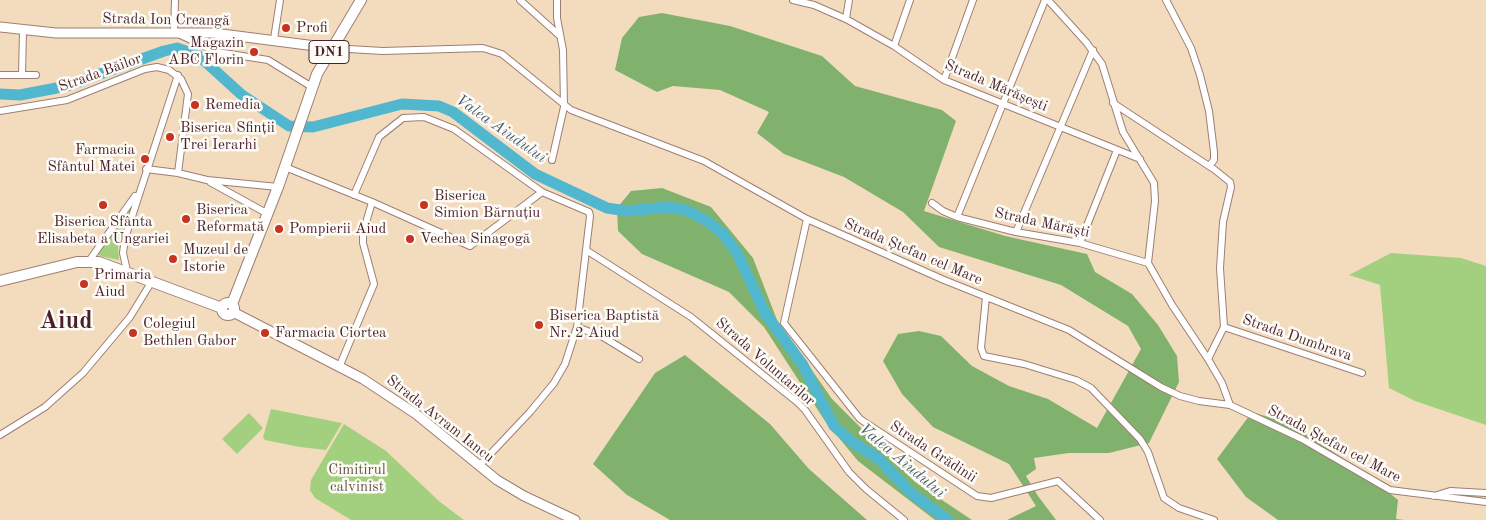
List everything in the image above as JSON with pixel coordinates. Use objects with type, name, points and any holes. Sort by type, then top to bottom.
[{"type":"main road","name":"DN1","points":[[229,308],[278,188],[312,87],[331,48],[361,0]]},
{"type":"main road","name":"Strada Ion Creangă","points":[[0,27],[23,31],[56,33],[214,32],[331,48]]},
{"type":"main road","points":[[0,281],[65,264],[89,261],[128,271],[229,308]]},
{"type":"main road","name":"Strada Avram Iancu","points":[[229,308],[340,366],[416,414],[479,466],[524,496],[575,520]]},
{"type":"street","points":[[176,0],[174,32],[217,52],[268,60],[312,87]]},
{"type":"street","points":[[274,39],[280,0]]},
{"type":"street","points":[[520,0],[560,36]]},
{"type":"street","points":[[552,160],[564,107],[563,50],[557,0]]},
{"type":"street","name":"Strada Mărășești","points":[[792,0],[814,5],[846,19],[894,46],[944,80],[1141,159]]},
{"type":"street","points":[[846,19],[849,0]]},
{"type":"street","points":[[894,46],[910,0]]},
{"type":"street","points":[[944,80],[973,0]]},
{"type":"street","points":[[957,217],[1002,103],[1046,0],[1093,50],[1102,64],[1123,132],[1151,176],[1155,188],[1148,263],[1172,305],[1208,358],[1222,383],[1230,405]]},
{"type":"street","points":[[1113,103],[1209,166],[1214,160],[1204,93],[1191,48],[1166,0]]},
{"type":"street","points":[[22,75],[23,31]]},
{"type":"street","name":"Strada Ștefan cel Mare","points":[[331,48],[383,51],[492,50],[512,60],[564,107],[704,161],[807,220],[904,264],[1069,330],[1155,383],[1180,396],[1207,403],[1230,405],[1302,439],[1390,490],[1486,502]]},
{"type":"street","points":[[1016,232],[1093,50]]},
{"type":"street","name":"Strada Băilor","points":[[0,111],[67,100],[151,68],[169,70],[178,76]]},
{"type":"street","points":[[0,75],[36,75]]},
{"type":"street","points":[[128,271],[124,245],[138,193],[178,76]]},
{"type":"street","points":[[178,76],[184,83],[188,94],[178,173]]},
{"type":"street","points":[[354,195],[379,137],[394,123],[413,116],[424,117],[454,129],[542,192],[589,212],[577,326],[568,357],[554,383],[512,432],[479,466]]},
{"type":"street","points":[[1080,243],[1117,150]]},
{"type":"street","name":"Strada Dumbrava","points":[[1208,358],[1224,327],[1220,268],[1223,222],[1231,187],[1223,176],[1209,166]]},
{"type":"street","points":[[285,167],[372,202],[470,246],[542,192]]},
{"type":"street","points":[[146,169],[178,173],[206,180],[278,188]]},
{"type":"street","points":[[206,180],[268,214]]},
{"type":"street","points":[[89,261],[138,193]]},
{"type":"street","points":[[340,366],[374,284],[363,243],[363,233],[372,202]]},
{"type":"street","name":"Strada Mărăști","points":[[932,203],[957,217],[1016,232],[1080,243],[1148,263]]},
{"type":"street","name":"Strada Grădinii","points":[[807,220],[784,324],[860,419],[968,491],[985,499],[1058,481],[1100,520]]},
{"type":"street","name":"Strada Voluntarilor","points":[[586,250],[691,317],[797,402],[806,410],[849,472],[866,489],[904,520]]},
{"type":"street","points":[[0,435],[45,407],[83,373],[130,316],[152,281]]},
{"type":"street","points":[[986,297],[981,348],[984,356],[1024,364],[1076,380],[1092,388],[1140,439],[1148,452],[1164,498],[1179,508],[1214,520]]},
{"type":"street","points":[[577,326],[603,337],[639,359]]},
{"type":"street","name":"Strada Dumbrava","points":[[1224,327],[1362,373]]},
{"type":"street","points":[[1432,496],[1450,491],[1486,493]]},
{"type":"green space","points":[[662,13],[730,26],[822,56],[855,86],[942,110],[956,121],[924,211],[1005,236],[1087,254],[1095,272],[1132,294],[1158,325],[1177,356],[1179,382],[1149,443],[1109,453],[1069,453],[1034,458],[1036,469],[1026,476],[1056,520],[1007,520],[1036,506],[1009,464],[933,427],[902,394],[883,361],[898,334],[919,331],[941,336],[972,366],[1009,386],[1048,399],[1097,428],[1141,349],[1128,326],[1061,285],[939,247],[903,212],[844,177],[784,154],[757,133],[769,112],[720,90],[673,86],[657,92],[615,70],[622,38],[639,17]]},
{"type":"green space","points":[[662,188],[711,207],[753,258],[777,320],[832,399],[915,482],[972,520],[935,520],[858,461],[825,421],[764,327],[729,292],[642,254],[618,231],[617,208],[631,191]]},
{"type":"green space","points":[[127,210],[130,212],[118,248],[119,260],[100,256],[98,254]]},
{"type":"green space","points":[[1391,253],[1461,258],[1486,266],[1486,425],[1415,401],[1389,388],[1380,285],[1349,275]]},
{"type":"green space","points":[[685,355],[770,424],[809,469],[867,520],[670,520],[627,495],[593,464],[655,373]]},
{"type":"green space","points":[[271,409],[342,423],[326,450],[300,447],[265,440],[263,437]]},
{"type":"green space","points":[[1252,412],[1288,423],[1364,472],[1398,500],[1396,519],[1405,520],[1278,520],[1246,497],[1217,459]]},
{"type":"green space","points":[[249,413],[263,428],[237,454],[222,439]]},
{"type":"green space","name":"Cimitirul calvinist","points":[[344,424],[386,451],[440,502],[464,520],[351,520],[315,498],[310,490],[311,480]]},
{"type":"waterway","name":"Valea Aiudului","points":[[0,94],[20,95],[67,86],[177,48],[199,56],[242,95],[289,126],[313,127],[402,104],[439,106],[453,112],[535,174],[607,208],[627,211],[668,207],[686,210],[707,221],[723,234],[737,253],[765,313],[803,365],[834,426],[852,442],[879,459],[912,494],[948,520]]},
{"type":"place","name":"Profi","points":[[286,28]]},
{"type":"place","name":"Magazin ABC Florin","points":[[254,52]]},
{"type":"place","name":"Remedia","points":[[195,105]]},
{"type":"place","name":"Biserica Sfinții Trei Ierarhi","points":[[170,137]]},
{"type":"place","name":"Farmacia Sfântul Matei","points":[[145,159]]},
{"type":"place","name":"Biserica Sfânta Elisabeta a Ungariei","points":[[103,205]]},
{"type":"place","name":"Biserica Simion Bărnuțiu","points":[[424,205]]},
{"type":"place","name":"Biserica Reformată","points":[[186,219]]},
{"type":"place","name":"Pompierii Aiud","points":[[279,229]]},
{"type":"place","name":"Vechea Sinagogă","points":[[410,239]]},
{"type":"place","name":"Muzeul de Istorie","points":[[173,259]]},
{"type":"place","name":"Primaria Aiud","points":[[84,284]]},
{"type":"place","name":"Biserica Baptistă Nr. 2 Aiud","points":[[539,325]]},
{"type":"place","name":"Colegiul Bethlen Gabor","points":[[133,333]]},
{"type":"place","name":"Farmacia Ciortea","points":[[265,333]]},
{"type":"district","name":"Aiud","points":[[66,321]]}]
